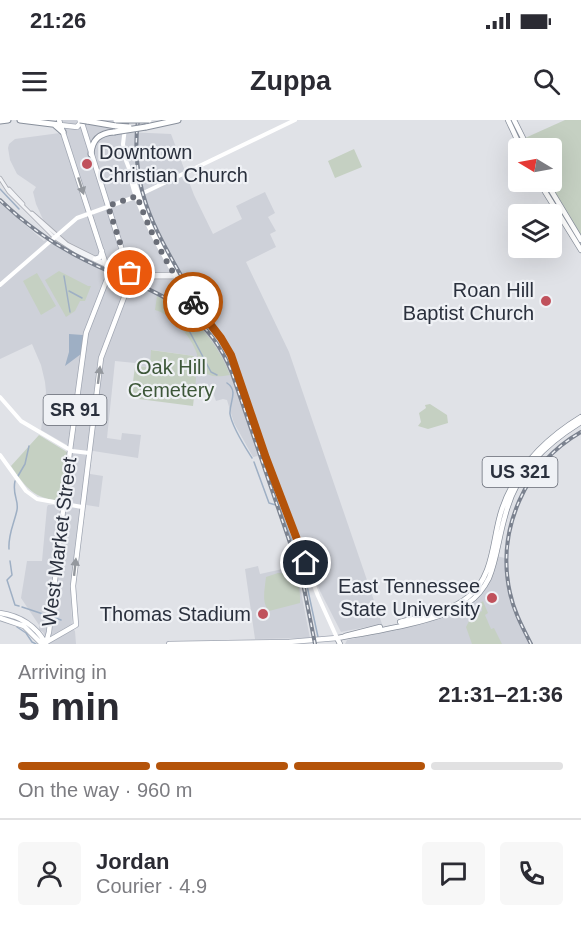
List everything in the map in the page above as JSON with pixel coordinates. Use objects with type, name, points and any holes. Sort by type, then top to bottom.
[{"type":"highway","points":[[0,120],[8,120]]},
{"type":"highway","points":[[20,120],[57,123],[63,132]]},
{"type":"highway","points":[[82,121],[116,124],[178,120]]},
{"type":"highway","points":[[91,154],[96,138],[116,124],[149,123]]},
{"type":"main road","points":[[126,120],[123,148],[138,195],[176,277],[231,355],[281,498],[318,596],[340,638],[340,644]]},
{"type":"main road","points":[[0,285],[74,220],[138,195],[295,120]]},
{"type":"main road","points":[[510,120],[517,138]]},
{"type":"main road","points":[[510,120],[522,138]]},
{"type":"main road","points":[[57,123],[76,127],[82,121],[131,276]]},
{"type":"main road","name":"SR 91","points":[[63,132],[107,266]]},
{"type":"main road","points":[[548,192],[581,250]]},
{"type":"main road","points":[[549,192],[581,240]]},
{"type":"main road","points":[[138,195],[176,277]]},
{"type":"main road","points":[[95,259],[100,257],[102,251]]},
{"type":"main road","name":"West Market Street","points":[[47,642],[86,333],[109,274],[107,266]]},
{"type":"main road","name":"SR 91","points":[[47,642],[76,625],[73,586],[101,354],[131,276]]},
{"type":"main road","points":[[0,397],[21,421],[70,450],[89,453]]},
{"type":"main road","name":"US 321","points":[[340,638],[433,615],[462,604],[477,595],[489,569],[506,498],[526,464],[553,436],[581,417]]},
{"type":"main road","name":"US 321","points":[[498,532],[510,498],[529,465],[549,444],[581,422]]},
{"type":"main road","points":[[0,455],[31,495],[46,502],[82,507]]},
{"type":"main road","points":[[0,613],[18,617],[47,642]]},
{"type":"main road","points":[[0,618],[21,624],[47,642]]},
{"type":"main road","points":[[39,633],[44,634],[50,629]]},
{"type":"main road","points":[[169,644],[340,638]]},
{"type":"street","points":[[0,178],[20,203],[55,236],[77,252],[131,276],[176,277]]},
{"type":"street","points":[[55,236],[107,266]]},
{"type":"street","points":[[166,274],[171,268]]},
{"type":"street","points":[[131,276],[166,274],[176,277]]},
{"type":"shaded area","points":[[56,120],[128,120],[127,132],[171,134],[194,195],[213,234],[242,219],[236,206],[265,192],[275,213],[268,217],[276,231],[270,234],[276,247],[246,262],[289,352],[382,624],[341,632],[320,591],[268,454],[253,457],[234,423],[227,400],[216,401],[213,393],[207,393],[204,383],[195,385],[194,356],[152,350],[150,367],[115,361],[107,438],[121,440],[122,433],[141,435],[138,458],[87,450],[84,473],[103,476],[99,507],[80,504],[71,586],[72,628],[75,631],[76,644],[49,644],[43,632],[39,630],[39,625],[21,598],[27,561],[42,561],[47,507],[48,505],[61,505],[68,452],[67,445],[41,430],[46,392],[45,382],[32,344],[0,359],[0,203],[44,241],[53,234],[46,226],[36,204],[33,192],[36,187],[17,174],[10,160],[8,148],[15,139],[60,133]]},
{"type":"shaded area","name":"East Tennessee State University","points":[[496,556],[505,558],[506,580],[513,608],[532,644],[345,644],[347,640],[460,609],[483,589]]},
{"type":"shaded area","name":"Thomas Stadium","points":[[258,566],[260,574],[287,568],[292,571],[299,582],[310,638],[255,639],[245,569]]},
{"type":"green space","points":[[565,120],[581,120],[581,237],[553,192],[562,192],[562,138],[525,138]]},
{"type":"green space","points":[[354,149],[362,167],[335,178],[328,161]]},
{"type":"green space","points":[[59,271],[91,286],[85,301],[80,301],[75,311],[66,317],[45,280]]},
{"type":"green space","points":[[37,273],[56,306],[41,315],[23,281]]},
{"type":"green space","points":[[157,296],[181,310],[201,328],[218,350],[230,375],[213,376],[199,368],[197,354],[186,334],[168,316],[155,310]]},
{"type":"green space","name":"Oak Hill Cemetery","points":[[151,350],[194,356],[196,379],[193,406],[131,398],[135,366],[150,367]]},
{"type":"green space","points":[[430,404],[447,415],[448,423],[428,429],[418,426],[421,422],[419,413],[426,408],[425,405]]},
{"type":"green space","points":[[39,435],[67,452],[61,501],[37,495],[22,481],[11,466]]},
{"type":"green space","points":[[278,573],[294,578],[300,591],[300,603],[269,611],[264,600],[266,577]]},
{"type":"green space","points":[[483,601],[488,613],[485,615],[491,629],[494,628],[502,644],[472,644],[466,627],[473,613],[477,614],[482,611],[479,604]]},
{"type":"water","points":[[69,334],[83,335],[81,354],[65,366],[69,352]]},
{"type":"waterway","points":[[0,189],[19,209]]},
{"type":"waterway","points":[[64,276],[70,312]]},
{"type":"waterway","points":[[69,291],[82,298]]},
{"type":"waterway","points":[[175,305],[174,312],[184,321],[211,372],[217,375]]},
{"type":"waterway","points":[[227,383],[231,386],[233,393],[231,419],[252,458]]},
{"type":"waterway","points":[[18,476],[25,464],[29,446]]},
{"type":"waterway","points":[[254,462],[269,503],[279,506],[304,572],[318,637]]},
{"type":"waterway","points":[[9,549],[17,506],[15,481]]},
{"type":"waterway","points":[[10,561],[12,575],[7,580],[15,605],[19,606]]},
{"type":"waterway","points":[[22,607],[49,616]]},
{"type":"waterway","points":[[53,617],[61,620]]},
{"type":"waterway","points":[[17,627],[36,644]]},
{"type":"railway","points":[[138,120],[136,145],[138,169],[148,211],[167,251],[193,296],[203,322]]},
{"type":"railway","points":[[0,200],[28,225],[59,246],[169,300],[205,328],[220,348],[232,373],[302,578],[315,644]]},
{"type":"railway","points":[[531,644],[516,613],[510,593],[507,546],[512,523],[519,501],[530,480],[544,462],[581,432]]},
{"type":"way so far","points":[[130,273],[108,206],[137,196],[175,277],[193,302]]},
{"type":"place","name":"Downtown Christian Church","points":[[87,164]]},
{"type":"place","name":"Roan Hill Baptist Church","points":[[546,301]]},
{"type":"place","name":"East Tennessee State University","points":[[492,598]]},
{"type":"place","name":"Thomas Stadium","points":[[263,614]]},
{"type":"route","points":[[193,302],[231,355],[266,458],[306,563]]}]
